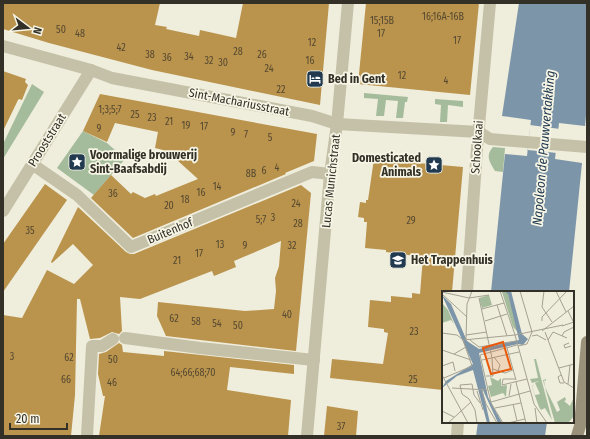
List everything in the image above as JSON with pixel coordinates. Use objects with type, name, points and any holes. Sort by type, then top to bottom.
[{"type":"street","name":"Lucas Munichstraat","points":[[307,436],[330,174],[337,124],[348,3]]},
{"type":"street","name":"Schoolkaai","points":[[467,291],[490,3]]},
{"type":"street","name":"Sint-Machariusstraat","points":[[3,46],[91,70],[112,78],[312,116],[337,124],[479,132]]},
{"type":"street","name":"Prooststraat","points":[[3,211],[91,70]]},
{"type":"street","points":[[479,132],[490,139],[585,147]]},
{"type":"street","name":"Buitenhof","points":[[32,164],[77,195],[131,247],[312,172],[330,174]]},
{"type":"street","points":[[87,436],[92,346],[102,346],[119,339],[314,360]]},
{"type":"street","points":[[581,431],[587,342]]},
{"type":"street","points":[[457,436],[458,423]]},
{"type":"green space","points":[[32,84],[44,92],[3,159],[3,144]]},
{"type":"green space","points":[[364,93],[408,97],[407,102],[405,102],[403,118],[396,118],[398,101],[386,100],[384,116],[376,116],[378,99],[364,98]]},
{"type":"green space","points":[[435,99],[463,101],[463,107],[448,105],[447,122],[440,122],[441,105],[435,104]]},
{"type":"green space","points":[[83,131],[107,143],[125,159],[94,195],[57,168]]},
{"type":"green space","points":[[493,147],[505,148],[503,172],[495,171],[490,162],[489,153]]},
{"type":"water","name":"Napoleon de Pauwvertakking","points":[[519,3],[587,3],[587,106],[585,126],[559,123],[555,159],[582,163],[569,291],[491,291],[505,154],[527,156],[531,120],[502,116]]},
{"type":"water","points":[[478,423],[547,423],[545,436],[476,436]]},
{"type":"pier","points":[[530,125],[560,129],[557,153],[528,150]]},
{"type":"building","points":[[3,3],[160,3],[155,25],[167,27],[166,29],[199,36],[200,30],[236,38],[243,3],[329,3],[320,105],[152,70],[49,43],[3,29]]},
{"type":"building","points":[[366,3],[479,3],[470,95],[358,84]]},
{"type":"building","points":[[3,71],[26,79],[25,82],[28,85],[22,100],[18,100],[3,131]]},
{"type":"building","points":[[100,94],[317,134],[314,161],[133,238],[91,198],[111,175],[131,194],[133,192],[145,198],[155,194],[156,196],[198,179],[167,151],[155,148],[158,132],[115,123],[107,142],[83,131]]},
{"type":"building","name":"Het Trappenhuis","points":[[374,159],[463,167],[452,291],[442,291],[442,390],[330,378],[332,359],[383,364],[388,333],[384,332],[384,329],[368,327],[370,300],[391,302],[391,296],[412,298],[412,293],[420,294],[423,257],[386,252],[386,250],[365,248],[367,222],[364,222],[364,218],[358,217],[360,202],[366,203],[366,200],[368,200]]},
{"type":"building","points":[[45,184],[67,200],[3,292],[3,244]]},
{"type":"building","points":[[301,185],[311,193],[296,351],[166,336],[157,316],[158,302],[245,311],[274,309],[276,291],[275,278],[279,266],[281,241],[234,261],[236,267],[214,276],[212,271],[140,299],[120,297],[122,331],[119,334],[112,332],[100,338],[90,339],[80,299],[77,299],[75,395],[71,436],[3,436],[3,315],[22,318],[47,270],[74,284],[93,265],[73,244],[52,263],[51,262],[78,207],[126,252],[134,254]]},
{"type":"building","points":[[119,343],[122,345],[123,352],[164,356],[164,351],[294,365],[294,374],[230,367],[227,390],[291,400],[288,436],[99,436],[105,396],[103,396],[98,374],[99,354],[106,352]]},
{"type":"building","points":[[327,406],[358,411],[356,436],[324,436]]},
{"type":"place","name":"Bed in Gent","points":[[315,79]]},
{"type":"place","name":"Voormalige brouwerij Sint-Baafsabdij","points":[[77,162]]},
{"type":"place","name":"Domesticated Animals","points":[[434,165]]},
{"type":"place","name":"Het Trappenhuis","points":[[398,260]]}]
